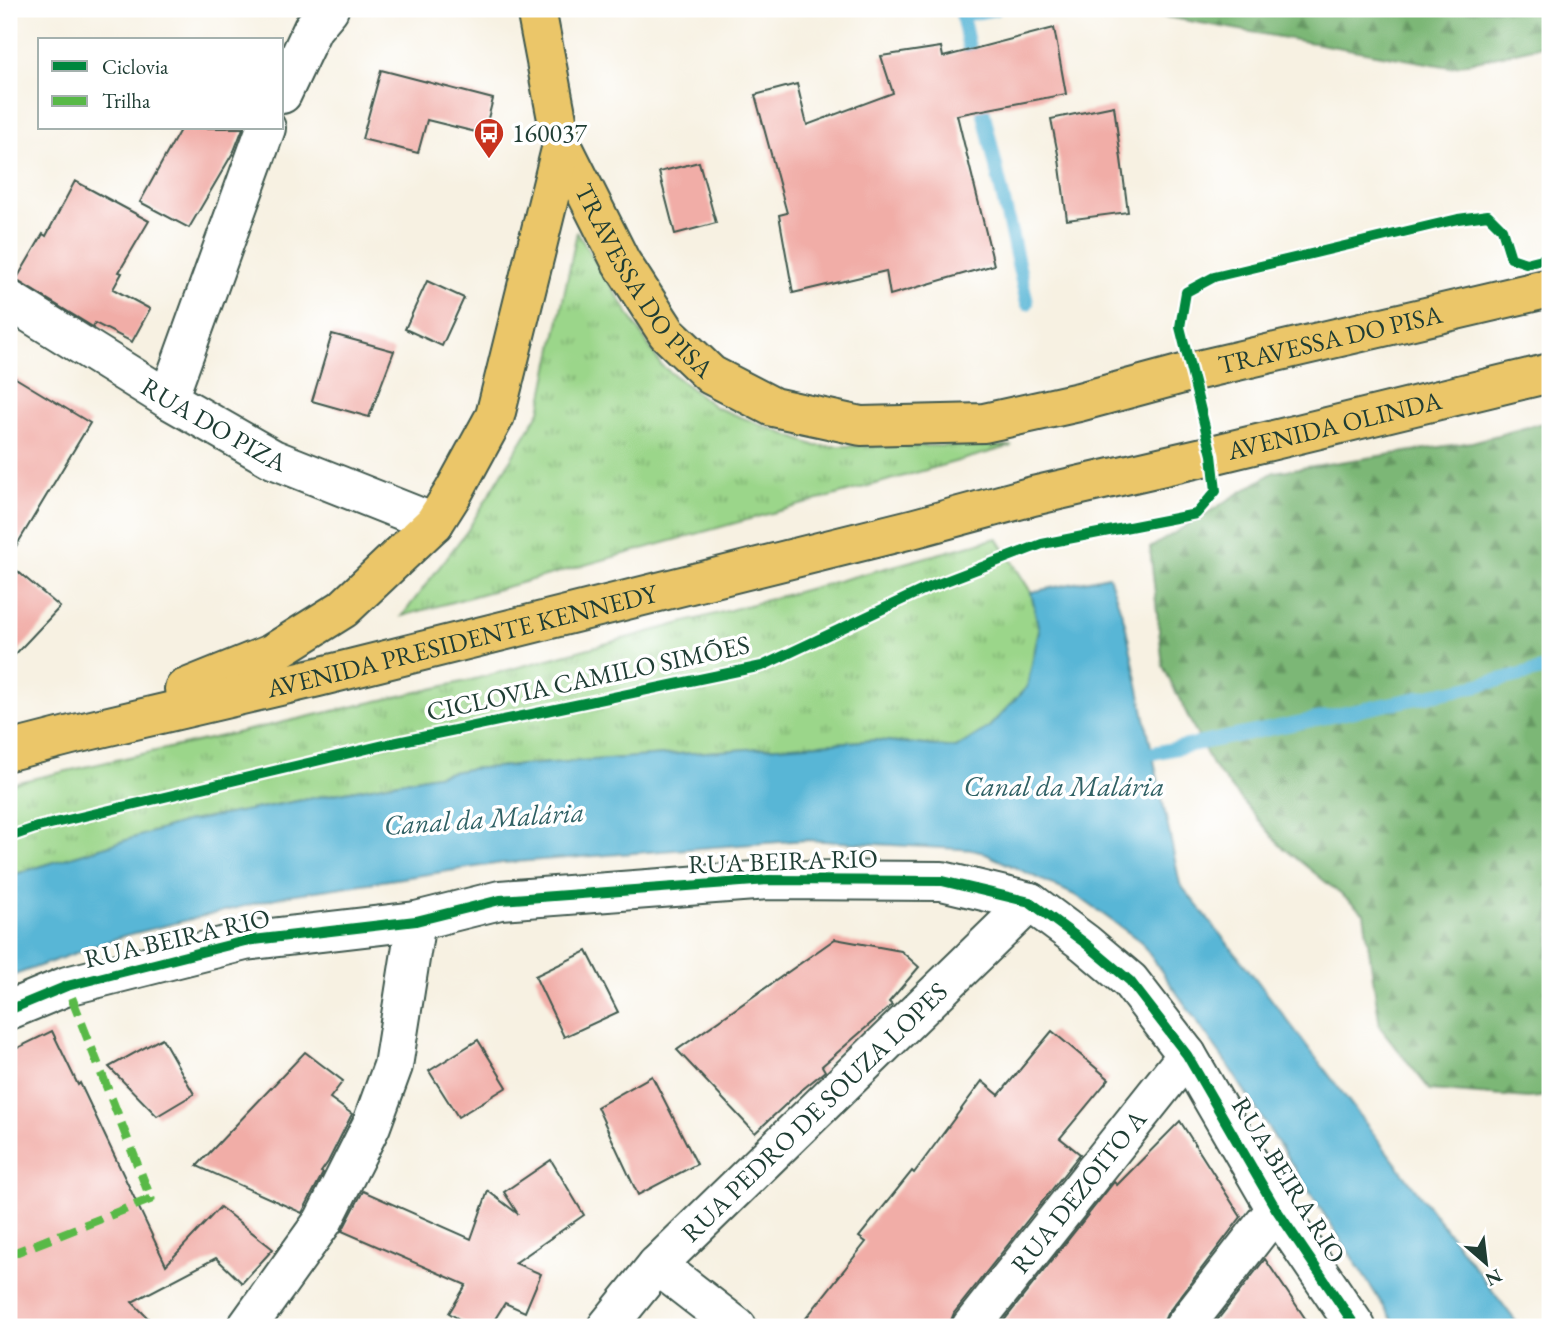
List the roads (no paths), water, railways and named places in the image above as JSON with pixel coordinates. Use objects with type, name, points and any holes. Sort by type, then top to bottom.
[{"type":"main road","points":[[536,9],[562,145]]},
{"type":"main road","name":"TRAVESSA DO PISA","points":[[562,145],[621,262],[667,333],[711,375],[773,407],[861,426],[984,424],[1190,372],[1550,288]]},
{"type":"main road","name":"TRAVESSA DO PISA","points":[[75,734],[271,654],[343,609],[434,523],[495,416],[562,145]]},
{"type":"main road","name":"AVENIDA OLINDA","points":[[915,528],[1033,496],[1550,373]]},
{"type":"main road","name":"AVENIDA PRESIDENTE KENNEDY","points":[[9,751],[915,528]]},
{"type":"street","points":[[284,90],[313,28],[329,9]]},
{"type":"street","points":[[168,400],[265,130]]},
{"type":"street","name":"RUA DO PIZA","points":[[9,300],[168,400],[273,459],[434,523]]},
{"type":"street","name":"RUA BEIRA RIO","points":[[9,1010],[67,986],[245,940],[416,921],[500,900],[768,880],[942,881],[1030,902],[1130,981],[1187,1055],[1276,1209],[1356,1327]]},
{"type":"street","name":"RUA PEDRO DE SOUZA LOPES","points":[[607,1327],[657,1265],[1030,902]]},
{"type":"street","points":[[247,1327],[323,1221],[371,1126],[393,1066],[416,921]]},
{"type":"street","name":"RUA DEZOITO A","points":[[971,1327],[1187,1055]]},
{"type":"street","points":[[1184,1327],[1276,1209]]},
{"type":"street","points":[[657,1265],[737,1327]]},
{"type":"water","name":"Canal da Malária","points":[[1109,576],[1125,623],[1180,884],[1256,979],[1520,1327],[1397,1327],[1227,1064],[1140,941],[1079,897],[977,850],[806,840],[502,863],[289,895],[123,936],[9,977],[9,876],[185,822],[468,769],[876,740],[956,748],[989,727],[1027,687],[1039,631],[1031,592]]},
{"type":"waterway","points":[[973,66],[962,15],[995,9]]},
{"type":"waterway","points":[[979,92],[1027,303]]},
{"type":"waterway","points":[[1134,757],[1550,668]]},
{"type":"place","name":"160037","points":[[489,160]]}]
